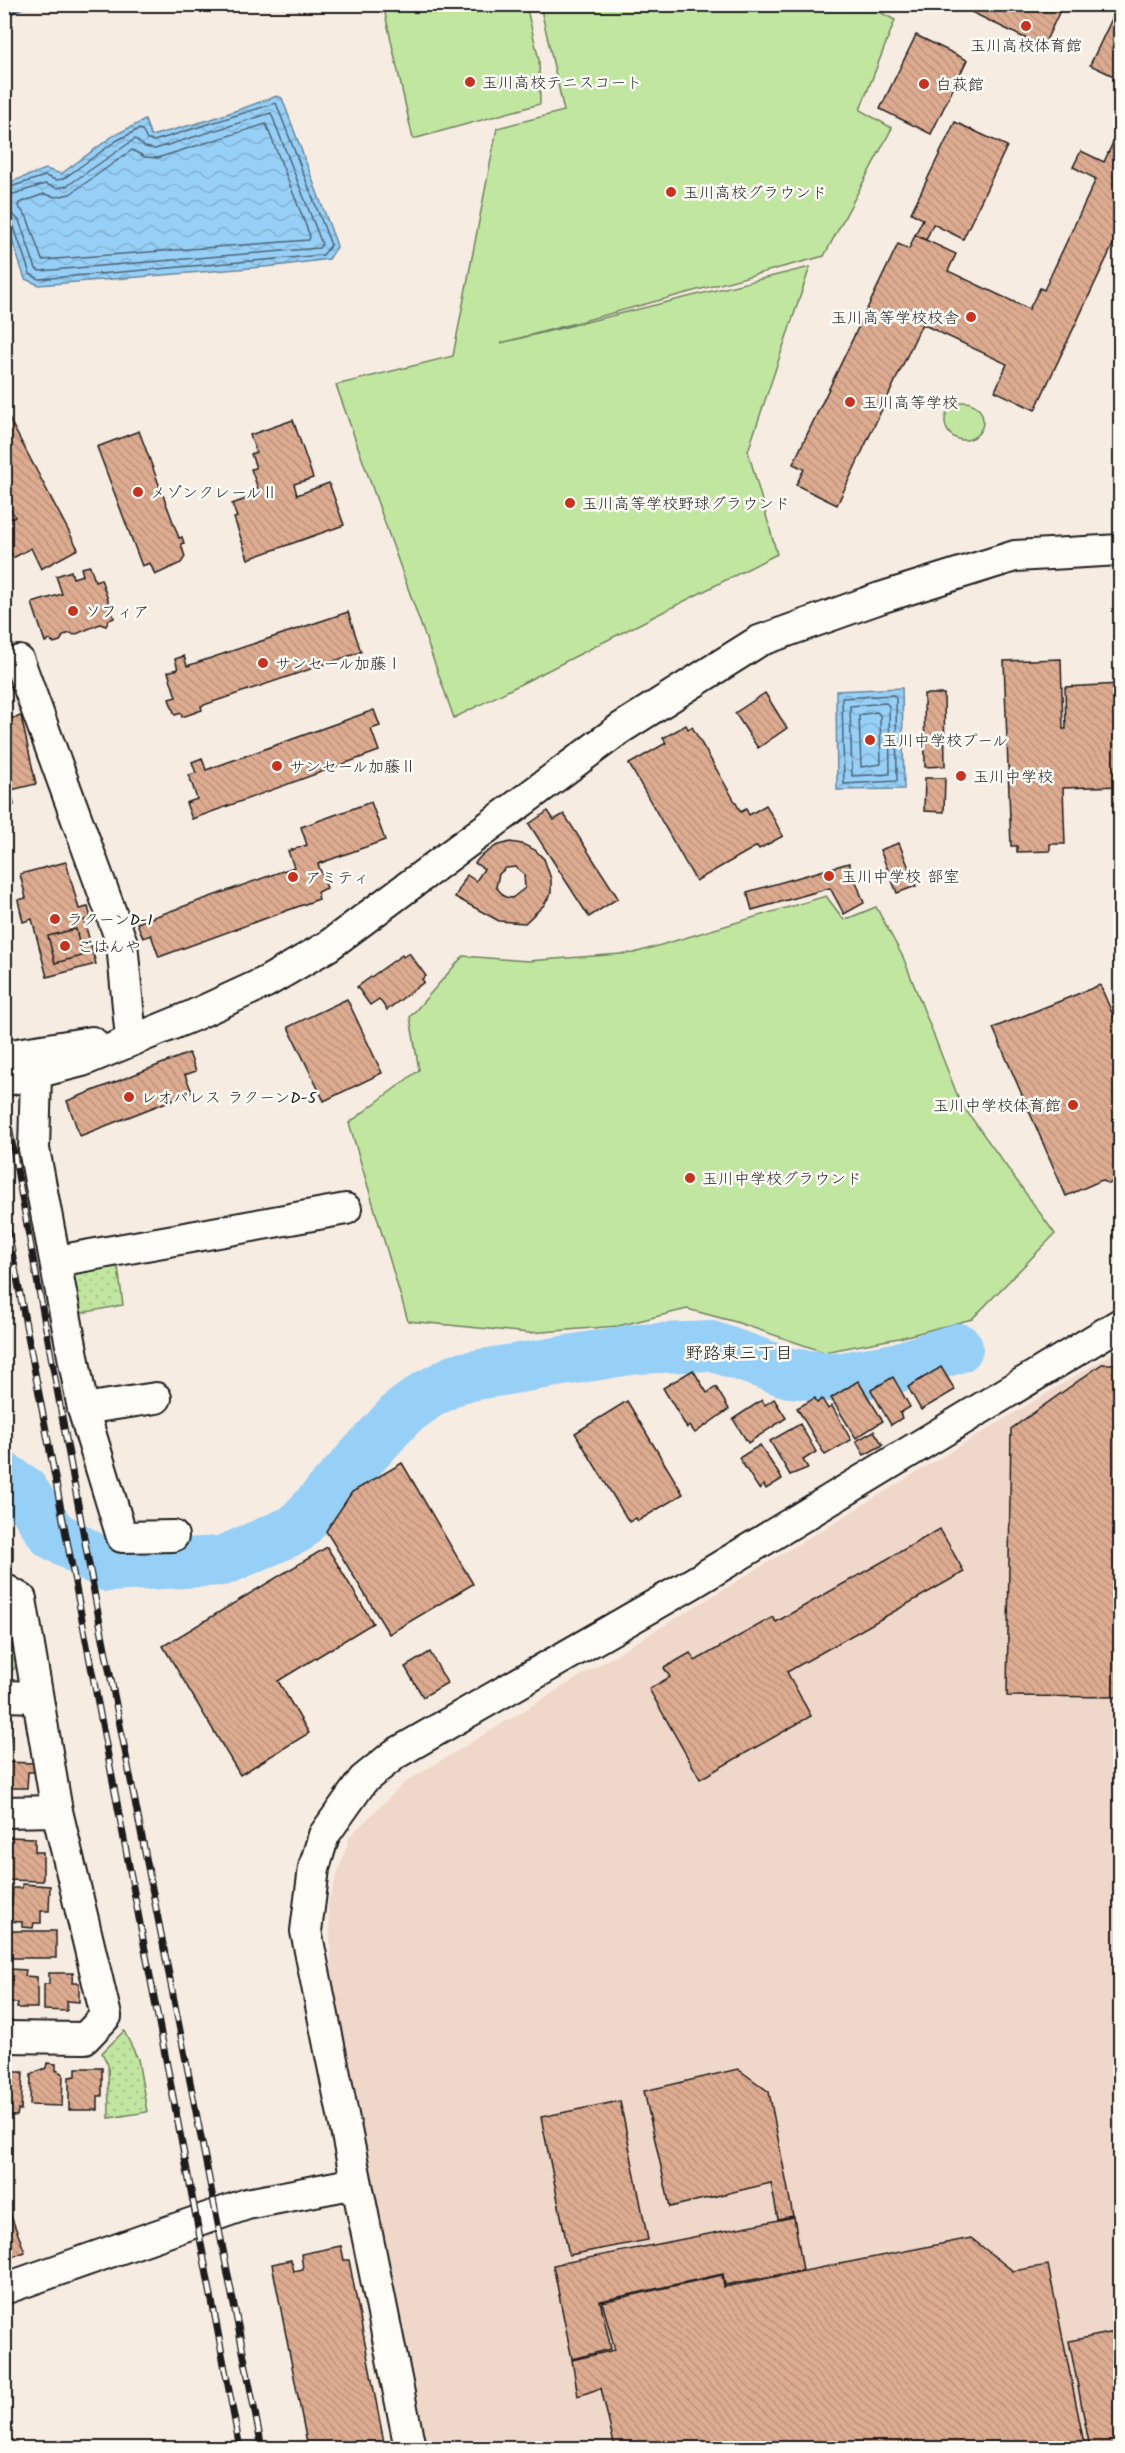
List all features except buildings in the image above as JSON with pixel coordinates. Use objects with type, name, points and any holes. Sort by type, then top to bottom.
[{"type":"street","points":[[4,1081],[82,1061],[131,1039],[192,1016],[266,982],[328,946],[621,728],[759,641],[1015,556],[1120,550]]},
{"type":"street","points":[[19,660],[122,943],[131,1039]]},
{"type":"street","points":[[4,1056],[77,1043],[131,1039]]},
{"type":"street","points":[[36,1074],[34,1149],[57,1261],[83,1409],[122,1537],[174,1536]]},
{"type":"street","points":[[57,1261],[346,1209]]},
{"type":"street","points":[[410,2448],[306,1931],[314,1868],[324,1835],[363,1780],[395,1754],[693,1583],[1120,1324]]},
{"type":"street","points":[[83,1409],[156,1398]]},
{"type":"street","points":[[4,1589],[21,1599],[57,1811],[106,2016],[86,2038],[4,2037]]},
{"type":"street","points":[[4,1696],[37,1697]]},
{"type":"street","points":[[4,1812],[57,1811]]},
{"type":"street","points":[[4,2289],[247,2204],[356,2183]]},
{"type":"shaded area","points":[[1120,1349],[1120,2448],[425,2448],[343,2065],[332,1982],[328,1903],[350,1836],[404,1783]]},
{"type":"green space","name":"玉川高校テニスコート","points":[[388,4],[526,5],[539,60],[540,104],[413,139],[384,9]]},
{"type":"green space","points":[[874,4],[874,9],[895,20],[860,110],[892,128],[824,256],[501,343],[810,267],[748,451],[777,554],[454,718],[336,385],[453,356],[497,128],[564,111],[540,5]]},
{"type":"green space","points":[[964,402],[978,407],[983,421],[978,435],[964,440],[950,435],[945,421],[950,407]]},
{"type":"green space","name":"玉川中学校グラウンド","points":[[826,896],[844,920],[876,907],[903,957],[960,1102],[1055,1234],[972,1319],[899,1338],[824,1352],[736,1322],[687,1309],[618,1326],[529,1333],[408,1321],[349,1123],[419,1070],[410,1017],[463,956],[528,961],[634,953]]},
{"type":"green space","points":[[117,1259],[123,1305],[77,1314],[64,1269]]},
{"type":"green space","points":[[5,1607],[17,1665],[6,1678]]},
{"type":"green space","points":[[124,2031],[138,2059],[147,2112],[109,2118],[108,2065],[102,2053]]},
{"type":"water","points":[[277,96],[282,98],[336,243],[337,247],[329,259],[276,266],[39,285],[25,279],[5,219],[5,184],[46,169],[61,174],[113,136],[145,120],[151,136],[209,120]]},
{"type":"water","name":"玉川中学校プール","points":[[902,688],[904,789],[837,790],[836,691]]},
{"type":"waterway","points":[[4,15],[23,4]]},
{"type":"waterway","points":[[4,1477],[23,1490],[52,1534],[109,1567],[222,1561],[296,1529],[401,1414],[427,1395],[458,1378],[636,1349],[711,1346],[789,1373],[838,1378],[896,1368],[958,1348]]},
{"type":"railway","points":[[4,1099],[97,1608],[262,2448]]},
{"type":"railway","points":[[4,1210],[240,2448]]},
{"type":"place","name":"玉川高校体育館","points":[[1026,26]]},
{"type":"place","name":"玉川高校テニスコート","points":[[470,82]]},
{"type":"place","name":"白萩館","points":[[924,84]]},
{"type":"place","name":"玉川高校グラウンド","points":[[671,192]]},
{"type":"place","name":"玉川高等学校校舎","points":[[971,317]]},
{"type":"place","name":"玉川高等学校","points":[[850,402]]},
{"type":"place","name":"メゾンクレールⅡ","points":[[138,492]]},
{"type":"place","name":"玉川高等学校野球グラウンド","points":[[570,503]]},
{"type":"place","name":"ソフィア","points":[[73,611]]},
{"type":"place","name":"サンセール加藤Ⅰ","points":[[263,663]]},
{"type":"place","name":"玉川中学校プール","points":[[870,740]]},
{"type":"place","name":"サンセール加藤Ⅱ","points":[[277,766]]},
{"type":"place","name":"玉川中学校","points":[[961,776]]},
{"type":"place","name":"玉川中学校 部室","points":[[829,876]]},
{"type":"place","name":"アミティ","points":[[293,877]]},
{"type":"place","name":"ラクーンD-1","points":[[55,919]]},
{"type":"place","name":"ごはんや","points":[[65,946]]},
{"type":"place","name":"レオパレス ラクーンD-5","points":[[129,1097]]},
{"type":"place","name":"玉川中学校体育館","points":[[1073,1105]]},
{"type":"place","name":"玉川中学校グラウンド","points":[[690,1178]]},
{"type":"district","name":"野路東三丁目","points":[[739,1353]]}]
